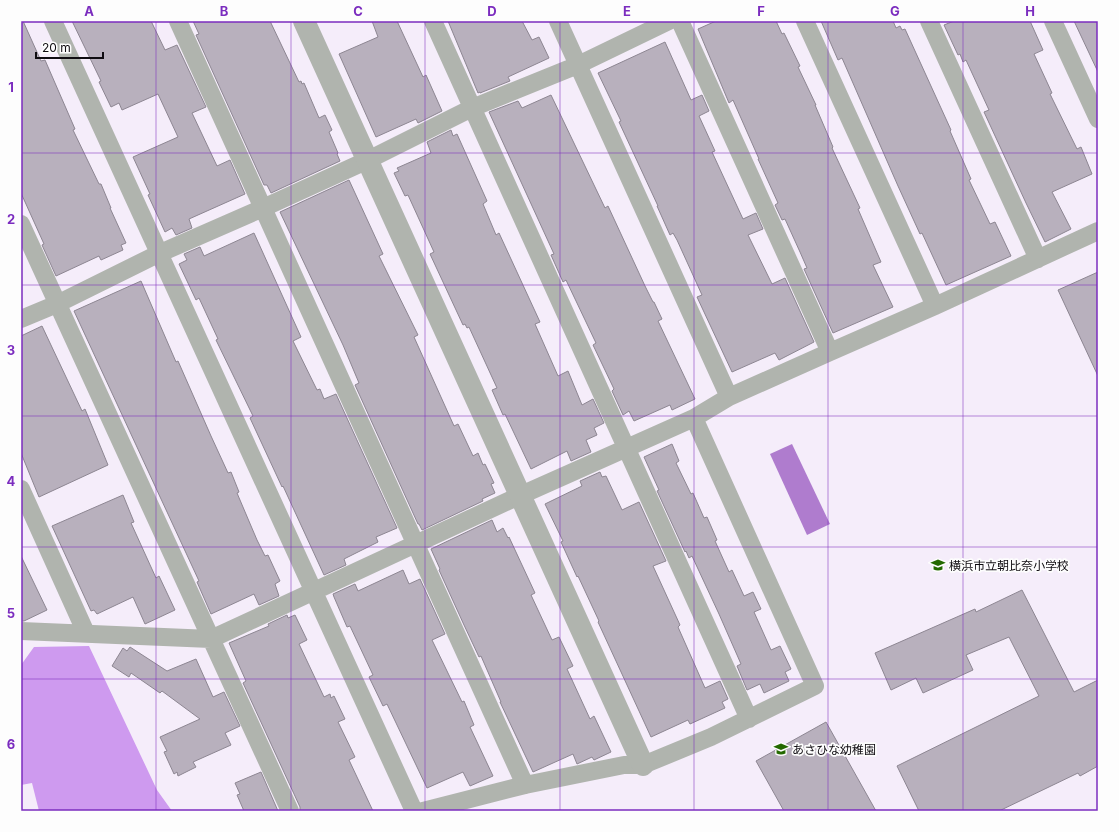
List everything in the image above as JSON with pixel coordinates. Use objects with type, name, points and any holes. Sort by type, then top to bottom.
[{"type":"street","points":[[53,21],[158,254],[414,811]]},
{"type":"street","points":[[178,21],[526,786]]},
{"type":"street","points":[[304,21],[519,496],[643,765]]},
{"type":"street","points":[[433,21],[749,719]]},
{"type":"street","points":[[558,21],[729,397]]},
{"type":"street","points":[[21,319],[57,304],[158,254],[368,160],[472,108],[578,65],[669,21]]},
{"type":"street","points":[[680,21],[830,352]]},
{"type":"street","points":[[805,21],[935,306]]},
{"type":"street","points":[[929,21],[1038,259]]},
{"type":"street","points":[[1053,21],[1098,119]]},
{"type":"street","points":[[21,224],[290,811]]},
{"type":"street","points":[[21,631],[211,639],[519,496],[694,418],[729,397],[935,306],[1098,231]]},
{"type":"street","points":[[423,811],[526,786],[624,766],[643,765],[711,737],[815,686],[694,418]]},
{"type":"street","points":[[21,489],[86,633]]},
{"type":"shaded area","points":[[792,444],[830,524],[807,535],[770,454]]},
{"type":"shaded area","points":[[89,646],[157,790],[172,811],[39,811],[32,783],[21,785],[21,665],[34,647]]},
{"type":"building","points":[[21,21],[23,21],[41,61],[45,60],[75,129],[73,130],[99,184],[101,184],[126,243],[121,245],[123,250],[101,260],[99,256],[56,276],[42,245],[44,244],[21,193]]},
{"type":"building","points":[[72,21],[151,21],[165,50],[177,45],[206,107],[192,113],[217,166],[230,160],[245,194],[189,219],[192,228],[176,235],[172,228],[165,232],[133,157],[178,137],[158,94],[122,110],[119,103],[111,107],[99,82],[101,81]]},
{"type":"building","points":[[193,21],[270,21],[299,82],[301,81],[302,84],[304,83],[319,118],[325,115],[332,130],[329,132],[340,161],[271,193],[267,185],[264,185],[196,35],[199,34]]},
{"type":"building","points":[[372,21],[397,21],[423,77],[426,75],[442,111],[418,123],[416,119],[376,137],[339,54],[378,37]]},
{"type":"building","points":[[448,21],[522,21],[532,40],[539,37],[549,58],[508,77],[510,81],[478,93]]},
{"type":"building","points":[[716,21],[776,21],[782,34],[784,33],[800,66],[798,67],[816,105],[833,147],[832,148],[860,208],[858,209],[881,262],[873,265],[893,307],[833,333],[804,269],[807,268],[800,252],[785,219],[782,220],[775,205],[778,203],[733,100],[729,103],[698,29]]},
{"type":"building","points":[[821,21],[893,21],[896,28],[900,26],[902,30],[905,29],[951,130],[950,131],[971,179],[969,180],[990,224],[995,222],[1011,256],[946,285],[898,186],[842,58],[838,60]]},
{"type":"building","points":[[954,21],[1030,21],[1043,50],[1034,54],[1052,93],[1050,94],[1077,149],[1081,147],[1092,174],[1052,192],[1071,229],[1045,242],[984,112],[989,110],[966,60],[963,62],[960,54],[958,55],[944,25]]},
{"type":"building","points":[[1074,21],[1098,21],[1098,72]]},
{"type":"building","points":[[665,42],[691,100],[702,95],[709,111],[699,116],[715,151],[712,152],[743,219],[756,213],[763,229],[748,235],[772,284],[785,278],[814,342],[779,360],[775,353],[732,372],[697,297],[702,295],[677,240],[673,233],[670,235],[619,122],[621,121],[598,73]]},
{"type":"building","points":[[551,95],[605,208],[608,206],[645,286],[654,302],[662,319],[658,321],[695,399],[672,410],[670,405],[634,421],[629,411],[623,415],[612,391],[614,389],[593,345],[596,343],[566,280],[563,282],[551,255],[554,254],[489,112],[518,101],[522,108]]},
{"type":"building","points":[[451,130],[453,136],[457,134],[487,201],[483,204],[496,235],[499,233],[540,322],[535,324],[558,376],[568,371],[582,405],[593,399],[604,423],[594,428],[597,435],[586,440],[591,452],[571,461],[567,451],[531,469],[505,414],[503,415],[492,390],[497,388],[469,327],[467,328],[465,324],[463,325],[430,254],[434,252],[408,195],[405,196],[394,173],[399,171],[397,168],[431,153],[427,142]]},
{"type":"building","points":[[349,180],[383,254],[379,256],[418,335],[414,337],[454,426],[458,424],[473,456],[478,453],[483,465],[485,464],[494,483],[491,484],[495,493],[482,499],[483,501],[422,530],[355,385],[359,383],[343,345],[280,212]]},
{"type":"building","points":[[254,233],[301,337],[293,341],[317,390],[320,389],[324,399],[336,394],[397,528],[376,537],[378,542],[344,559],[346,565],[324,575],[250,418],[253,416],[216,340],[218,339],[199,298],[196,300],[179,264],[187,260],[184,254],[200,247],[204,256]]},
{"type":"building","points":[[1098,272],[1098,376],[1058,290]]},
{"type":"building","points":[[141,281],[176,362],[178,361],[228,473],[231,472],[239,492],[237,493],[257,540],[265,556],[268,555],[280,581],[275,584],[279,596],[259,605],[254,594],[211,614],[197,582],[199,581],[74,311]]},
{"type":"building","points":[[42,326],[82,411],[85,409],[108,465],[39,497],[21,453],[21,336]]},
{"type":"building","points":[[672,444],[679,461],[676,463],[691,494],[693,493],[704,518],[707,517],[717,540],[715,541],[729,572],[732,570],[744,596],[753,592],[761,609],[754,612],[771,650],[780,646],[791,669],[785,672],[789,681],[764,693],[760,684],[747,690],[737,666],[741,664],[719,614],[692,556],[689,558],[686,551],[685,552],[657,491],[659,490],[644,457]]},
{"type":"building","points":[[600,472],[602,477],[606,476],[622,510],[639,502],[666,561],[653,566],[680,625],[678,627],[705,688],[720,681],[728,699],[722,702],[725,708],[690,724],[688,720],[651,737],[545,504],[582,486],[580,481]]},
{"type":"building","points":[[123,495],[134,522],[131,523],[156,578],[159,576],[175,610],[145,624],[133,597],[97,614],[94,610],[91,611],[52,526]]},
{"type":"building","points":[[492,520],[497,532],[503,528],[508,538],[509,537],[535,593],[531,595],[552,640],[559,637],[573,666],[567,669],[590,719],[594,716],[611,752],[594,760],[592,757],[577,764],[573,754],[533,772],[500,702],[481,656],[479,657],[439,570],[440,569],[431,549]]},
{"type":"building","points":[[21,556],[47,610],[24,621],[21,621]]},
{"type":"building","points":[[403,570],[409,584],[420,579],[445,634],[432,640],[462,702],[464,701],[474,725],[470,727],[493,776],[470,786],[463,772],[427,788],[387,704],[383,706],[369,677],[373,675],[350,626],[347,627],[333,594],[355,584],[358,591]]},
{"type":"building","points":[[1022,590],[1074,692],[1098,680],[1098,766],[1080,776],[1078,773],[999,811],[919,811],[897,766],[1039,696],[1009,637],[966,655],[973,670],[923,693],[916,678],[891,690],[875,653],[975,609],[976,612]]},
{"type":"building","points":[[287,615],[288,618],[295,615],[307,640],[299,644],[324,697],[330,694],[331,698],[334,696],[345,719],[338,722],[355,757],[349,760],[373,811],[300,811],[300,807],[243,683],[246,681],[229,643],[269,626],[268,624]]},
{"type":"building","points":[[130,647],[167,671],[196,659],[213,697],[224,692],[240,726],[225,733],[231,745],[193,762],[196,767],[178,776],[177,772],[174,774],[164,752],[167,751],[160,737],[200,719],[162,691],[160,693],[131,673],[129,677],[112,666],[123,648],[127,651]]},
{"type":"building","points":[[826,722],[876,811],[784,811],[756,761]]},
{"type":"building","points":[[261,772],[278,811],[244,811],[237,795],[240,794],[235,783]]},
{"type":"place","name":"横浜市立朝比奈小学校","points":[[938,565]]},
{"type":"place","name":"あさひな幼稚園","points":[[781,749]]}]
